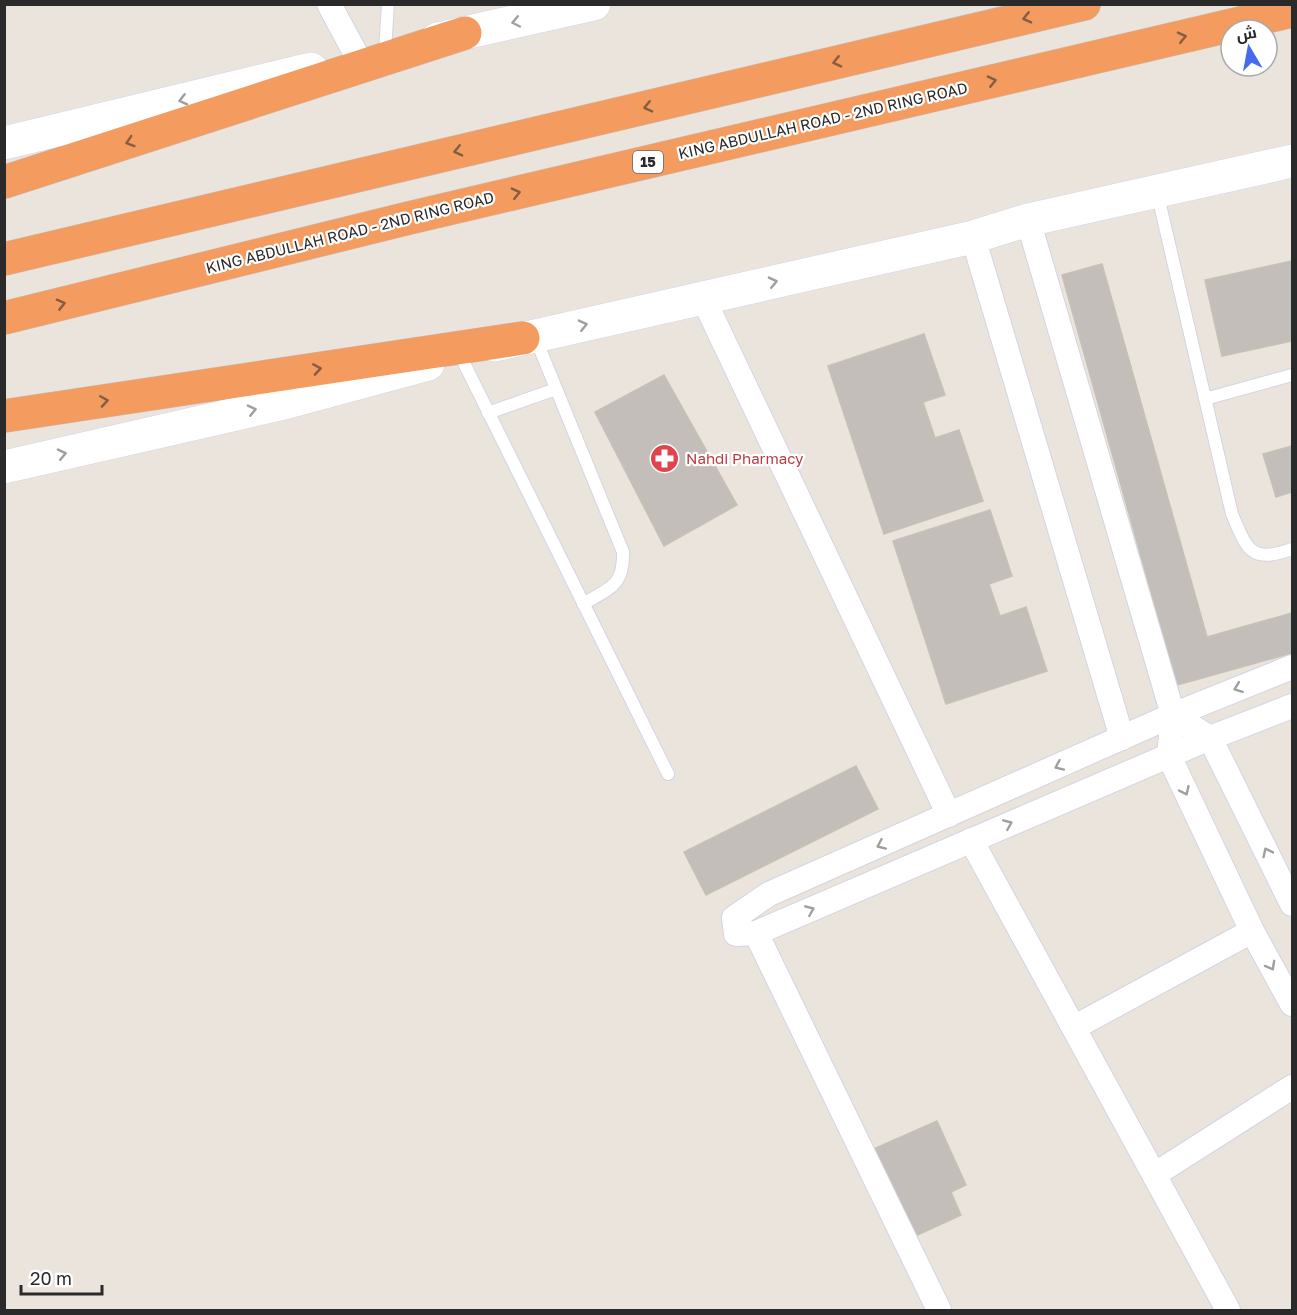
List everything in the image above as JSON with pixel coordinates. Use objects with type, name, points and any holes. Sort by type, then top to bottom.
[{"type":"highway","points":[[4,258],[1084,4]]},
{"type":"highway","name":"KING ABDULLAH ROAD - 2ND RING ROAD","points":[[4,318],[409,218],[1293,11]]},
{"type":"highway","points":[[4,182],[465,33]]},
{"type":"highway","points":[[4,416],[529,337]]},
{"type":"main road","points":[[4,143],[371,54],[594,4]]},
{"type":"main road","points":[[4,467],[280,404],[529,337],[973,237],[1028,220],[1293,161]]},
{"type":"street","points":[[328,4],[371,54]]},
{"type":"street","points":[[1028,220],[1173,715],[1169,756],[1252,931],[1293,1004]]},
{"type":"street","points":[[973,237],[1122,738]]},
{"type":"street","points":[[703,298],[949,815]]},
{"type":"street","points":[[1293,668],[1173,715],[769,894],[734,918],[736,934],[756,933],[1210,738],[1293,706]]},
{"type":"street","points":[[1173,715],[1210,738],[1293,904]]},
{"type":"street","points":[[971,840],[1228,1311]]},
{"type":"street","points":[[1075,1027],[1252,931]]},
{"type":"street","points":[[756,933],[939,1311]]},
{"type":"street","points":[[1154,1175],[1293,1087]]},
{"type":"lane","points":[[371,54],[388,4]]},
{"type":"lane","points":[[1156,191],[1232,514],[1246,548],[1258,554],[1281,553],[1293,549]]},
{"type":"lane","points":[[529,337],[556,389],[623,552],[623,570],[615,585],[583,604]]},
{"type":"lane","points":[[460,355],[668,774]]},
{"type":"lane","points":[[1205,399],[1293,375]]},
{"type":"lane","points":[[488,413],[556,389]]},
{"type":"building","points":[[1292,261],[1292,341],[1222,356],[1205,280]]},
{"type":"building","points":[[1102,264],[1207,637],[1292,613],[1292,653],[1177,685],[1062,275]]},
{"type":"building","points":[[924,334],[945,395],[923,402],[935,438],[959,430],[983,501],[884,534],[828,366]]},
{"type":"building","name":"Nahdi Pharmacy","points":[[664,375],[737,505],[664,546],[595,412]]},
{"type":"building","points":[[1292,446],[1292,492],[1276,497],[1263,454]]},
{"type":"building","points":[[990,510],[1012,576],[989,584],[1000,616],[1026,607],[1047,671],[946,704],[893,541]]},
{"type":"building","points":[[856,766],[878,809],[706,895],[684,852]]},
{"type":"building","points":[[937,1121],[966,1185],[951,1192],[961,1215],[913,1237],[862,1154]]},
{"type":"place","name":"Nahdi Pharmacy","points":[[665,459]]}]
